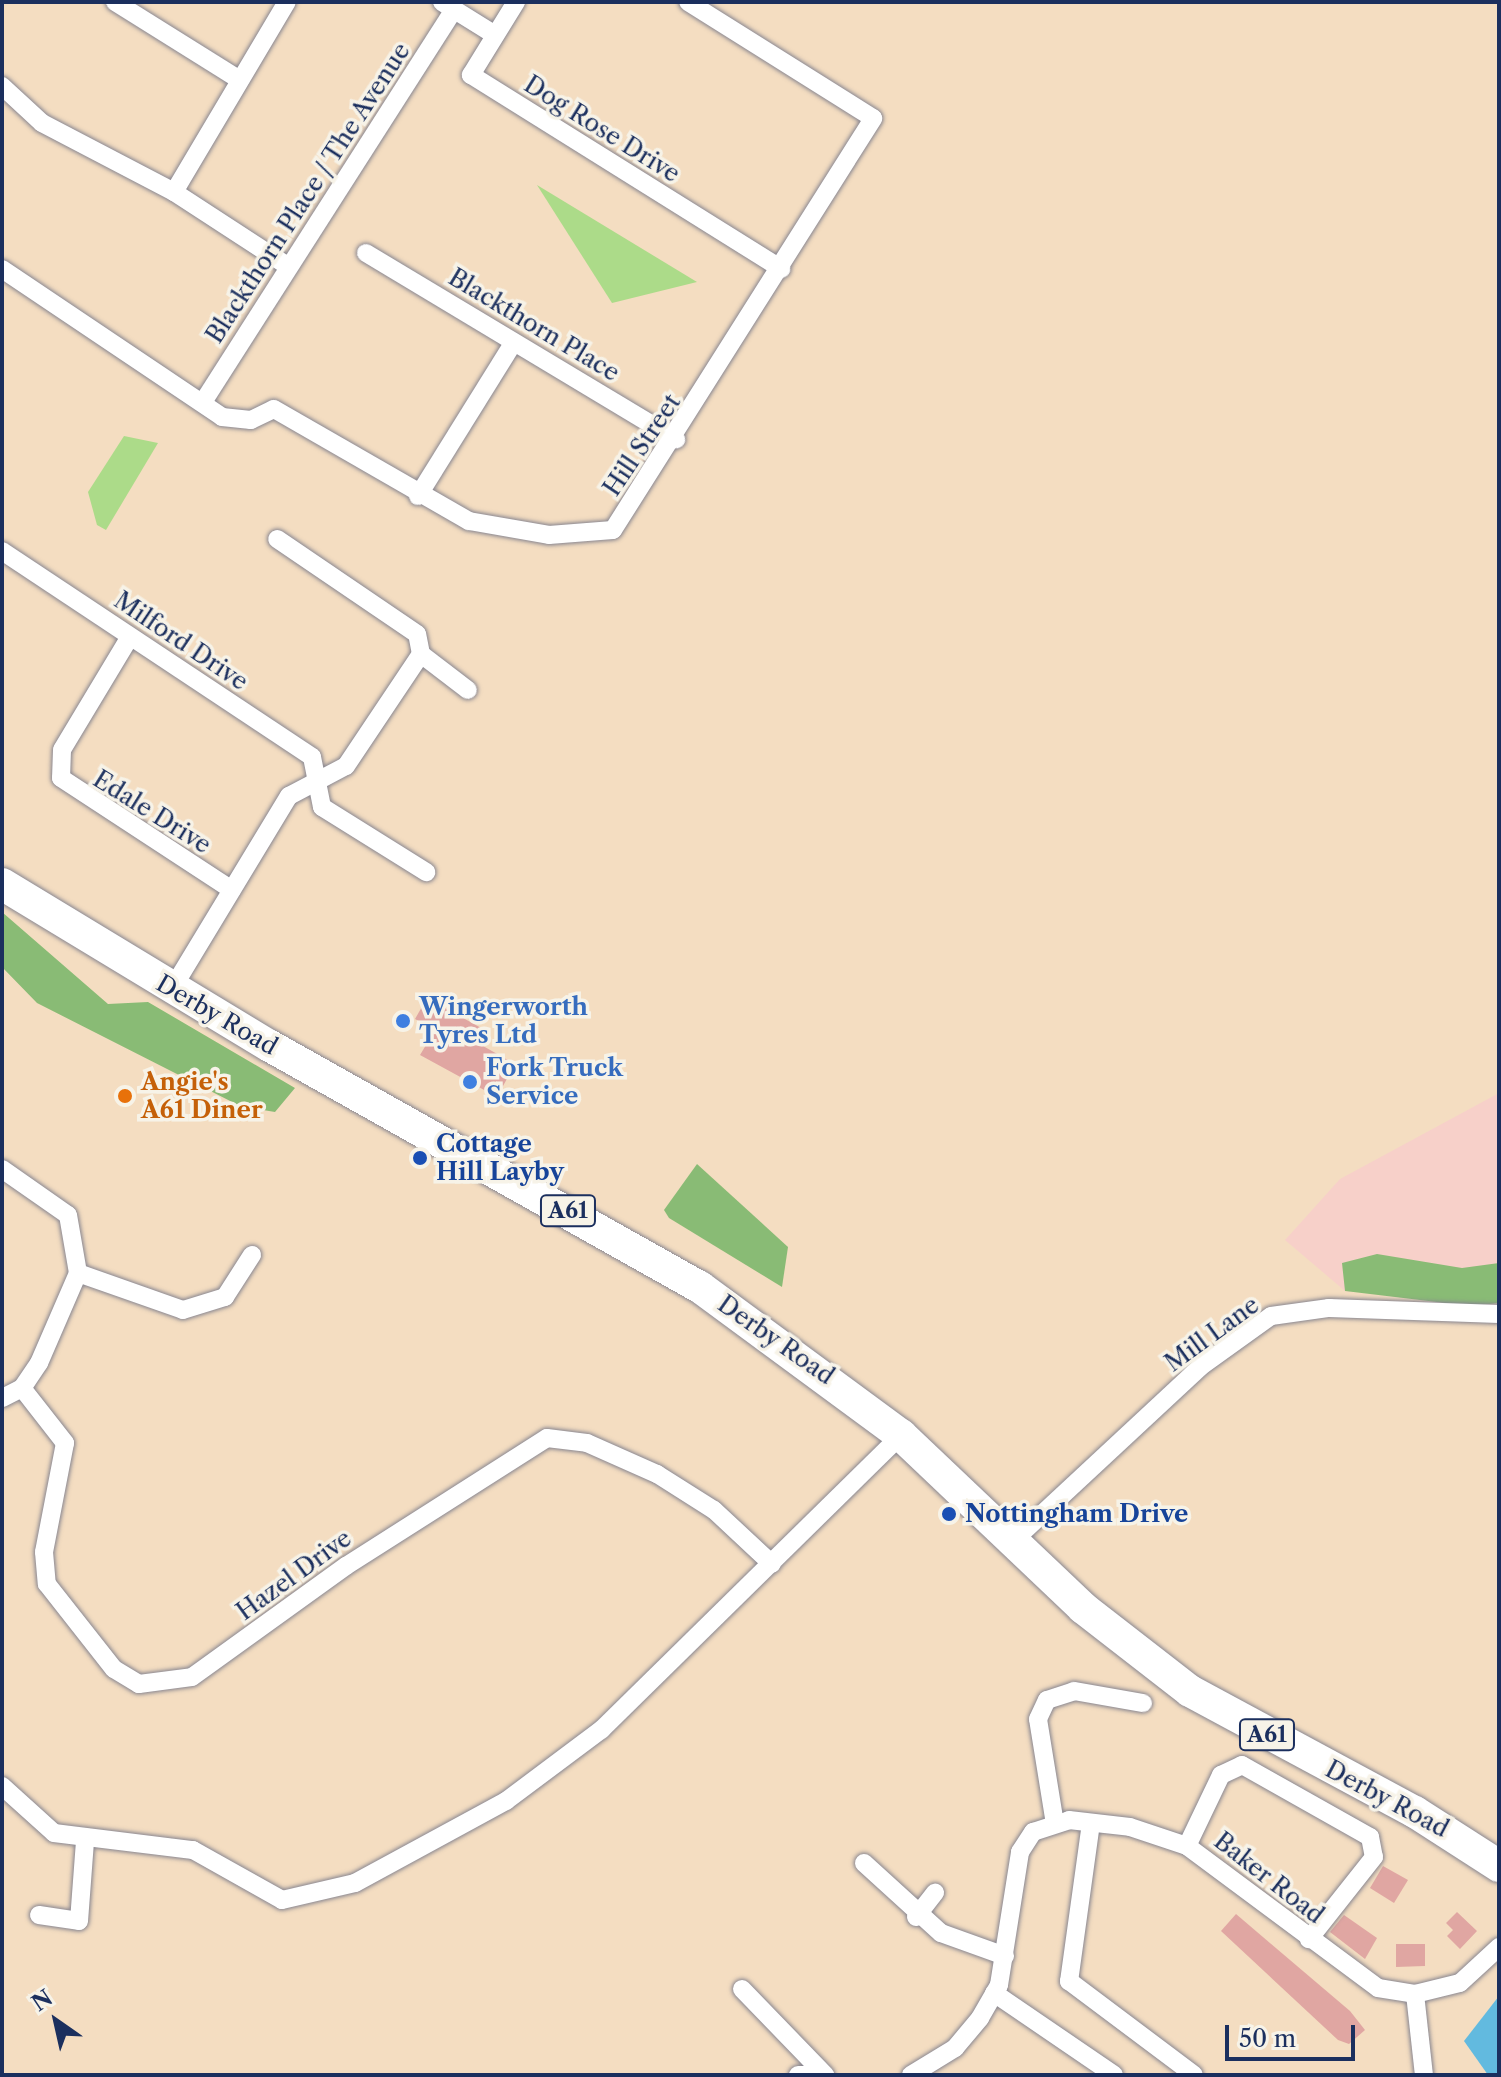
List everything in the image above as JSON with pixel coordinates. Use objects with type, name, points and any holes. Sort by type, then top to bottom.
[{"type":"highway","name":"Derby Road","points":[[2,884],[172,989],[700,1287],[901,1435],[1012,1542],[1190,1691],[1415,1812],[1499,1866]]},
{"type":"street","points":[[115,2],[240,80]]},
{"type":"street","points":[[174,192],[287,2]]},
{"type":"street","name":"Dog Rose Drive","points":[[516,2],[471,75],[781,269]]},
{"type":"street","name":"Hill Street","points":[[2,269],[222,417],[251,420],[274,409],[418,496],[469,521],[549,535],[613,530],[676,439],[873,118],[688,2]]},
{"type":"street","points":[[448,6],[495,35]]},
{"type":"street","name":"Blackthorn Place / The Avenue","points":[[203,402],[448,6]]},
{"type":"street","points":[[2,86],[42,123],[174,192],[289,267]]},
{"type":"street","name":"Blackthorn Place","points":[[366,253],[676,439]]},
{"type":"street","points":[[418,496],[514,342]]},
{"type":"street","points":[[277,539],[417,634],[421,654],[468,690]]},
{"type":"street","name":"Milford Drive","points":[[2,551],[77,597],[128,640],[312,757],[320,780],[322,807],[426,872]]},
{"type":"street","name":"Edale Drive","points":[[128,640],[62,750],[61,778],[232,890]]},
{"type":"street","points":[[172,989],[289,796],[346,766],[421,654]]},
{"type":"street","points":[[2,1169],[68,1215],[78,1273],[22,1388],[2,1398]]},
{"type":"street","points":[[78,1273],[183,1310],[225,1297],[252,1255]]},
{"type":"street","name":"Mill Lane","points":[[1012,1542],[1200,1367],[1271,1316],[1329,1308],[1499,1314]]},
{"type":"street","name":"Hazel Drive","points":[[22,1388],[65,1443],[44,1552],[47,1584],[114,1669],[139,1684],[192,1677],[346,1566],[547,1438],[587,1443],[657,1474],[714,1510],[772,1564]]},
{"type":"street","points":[[2,1786],[54,1833],[85,1841],[193,1850],[282,1900],[355,1883],[506,1801],[601,1730],[901,1435]]},
{"type":"street","points":[[911,2075],[955,2048],[994,1993],[1005,1956],[1020,1852],[1033,1832],[1055,1824],[1038,1719],[1047,1700],[1074,1691],[1143,1703]]},
{"type":"street","points":[[1187,1846],[1221,1775],[1242,1765],[1370,1837],[1374,1857],[1309,1939]]},
{"type":"street","points":[[1091,1823],[1069,1981],[1194,2075]]},
{"type":"street","name":"Baker Road","points":[[1055,1824],[1091,1823],[1187,1846],[1378,1988],[1415,1994],[1460,1983],[1499,1947]]},
{"type":"street","points":[[39,1915],[79,1921],[85,1841]]},
{"type":"street","points":[[864,1863],[916,1917],[1005,1956]]},
{"type":"street","points":[[916,1917],[935,1893]]},
{"type":"street","points":[[742,1989],[822,2075]]},
{"type":"street","points":[[994,1993],[1114,2075]]},
{"type":"street","points":[[1415,1994],[1424,2075]]},
{"type":"street","points":[[798,2075],[822,2075]]},
{"type":"shaded area","points":[[1499,1093],[1499,1303],[1345,1291],[1285,1240],[1340,1179]]},
{"type":"green space","points":[[537,185],[697,282],[612,303]]},
{"type":"green space","points":[[124,436],[158,443],[106,530],[97,525],[88,492]]},
{"type":"green space","points":[[2,912],[108,1004],[148,1002],[295,1088],[275,1112],[240,1106],[37,1003],[2,967]]},
{"type":"green space","points":[[697,1164],[788,1247],[782,1287],[669,1218],[664,1210]]},
{"type":"green space","points":[[1377,1254],[1462,1268],[1499,1263],[1499,1303],[1470,1306],[1345,1291],[1342,1263]]},
{"type":"water","points":[[1499,1996],[1499,2075],[1488,2075],[1464,2041]]},
{"type":"building","points":[[427,998],[483,1029],[476,1042],[515,1064],[497,1097],[420,1055],[435,1030],[415,1019]]},
{"type":"building","points":[[1383,1866],[1408,1880],[1394,1903],[1370,1888]]},
{"type":"building","points":[[1457,1912],[1477,1931],[1460,1949],[1447,1936],[1453,1930],[1446,1923]]},
{"type":"building","points":[[1236,1914],[1350,2011],[1365,2030],[1349,2044],[1338,2040],[1221,1931]]},
{"type":"building","points":[[1344,1915],[1377,1938],[1365,1959],[1330,1932]]},
{"type":"building","points":[[1396,1944],[1425,1944],[1425,1966],[1396,1967]]},
{"type":"place","name":"Wingerworth Tyres Ltd","points":[[403,1021]]},
{"type":"place","name":"Fork Truck Service","points":[[470,1082]]},
{"type":"place","name":"Angie's A61 Diner","points":[[125,1096]]},
{"type":"place","name":"Cottage Hill Layby","points":[[420,1158]]},
{"type":"place","name":"Nottingham Drive","points":[[949,1514]]}]
